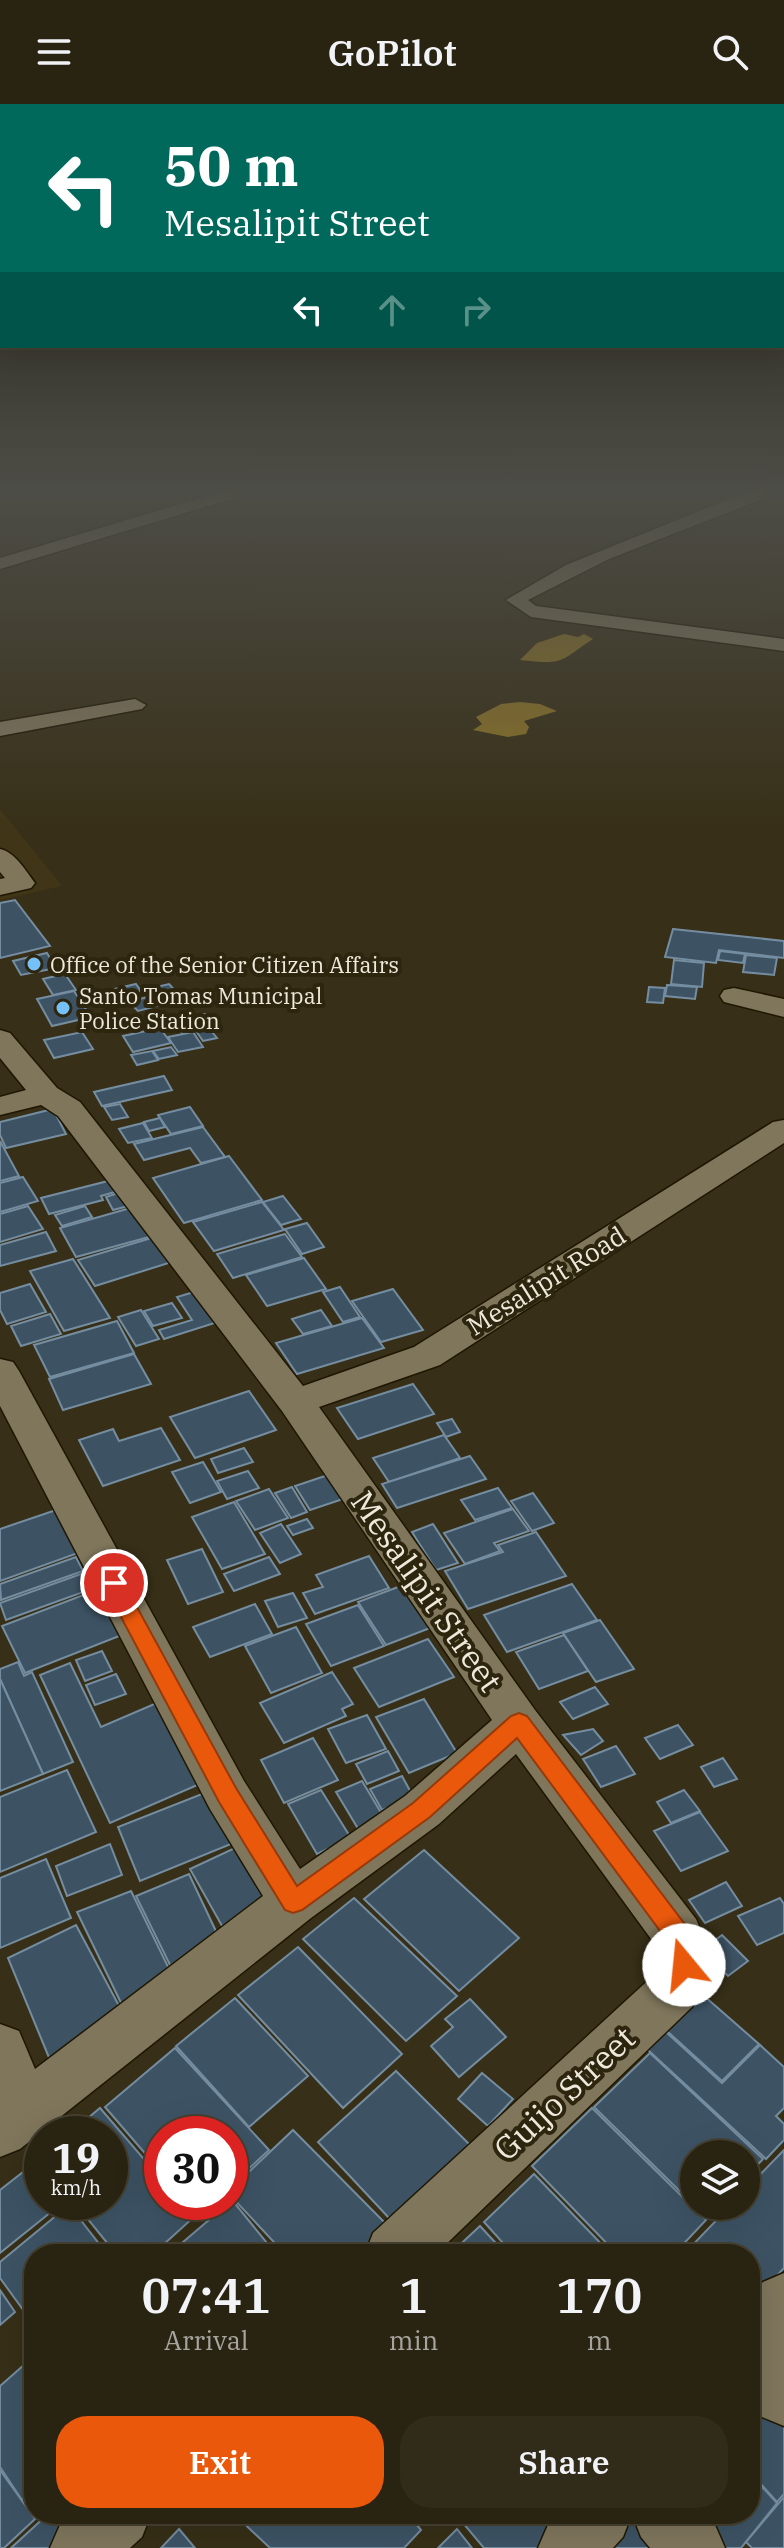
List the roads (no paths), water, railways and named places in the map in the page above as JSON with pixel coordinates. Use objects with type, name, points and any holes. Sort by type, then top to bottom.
[{"type":"street","points":[[521,604],[531,611],[784,645]]},
{"type":"street","points":[[0,729],[135,705]]},
{"type":"street","points":[[0,856],[22,883],[0,887]]},
{"type":"street","points":[[734,996],[784,1008]]},
{"type":"street","name":"Mesalipit Street","points":[[0,1039],[46,1094],[69,1109],[295,1402],[519,1723]]},
{"type":"street","points":[[0,1106],[46,1094]]},
{"type":"street","name":"Mesalipit Road","points":[[295,1402],[427,1356],[784,1129]]},
{"type":"street","points":[[0,1371],[227,1795],[293,1902]]},
{"type":"street","points":[[0,2049],[12,2120],[293,1902],[422,1810],[519,1723]]},
{"type":"street","name":"Guijo Street","points":[[405,2244],[674,1990],[684,1965],[678,1935],[519,1723]]},
{"type":"street","points":[[760,2331],[784,2303]]},
{"type":"street","points":[[760,2368],[784,2395]]},
{"type":"street","points":[[83,2548],[108,2524]]},
{"type":"street","points":[[571,2548],[591,2524]]},
{"type":"street","points":[[672,2524],[692,2548]]},
{"type":"place","name":"Office of the Senior Citizen Affairs","points":[[34,964]]},
{"type":"place","name":"Santo Tomas Municipal Police Station","points":[[63,1008]]}]
